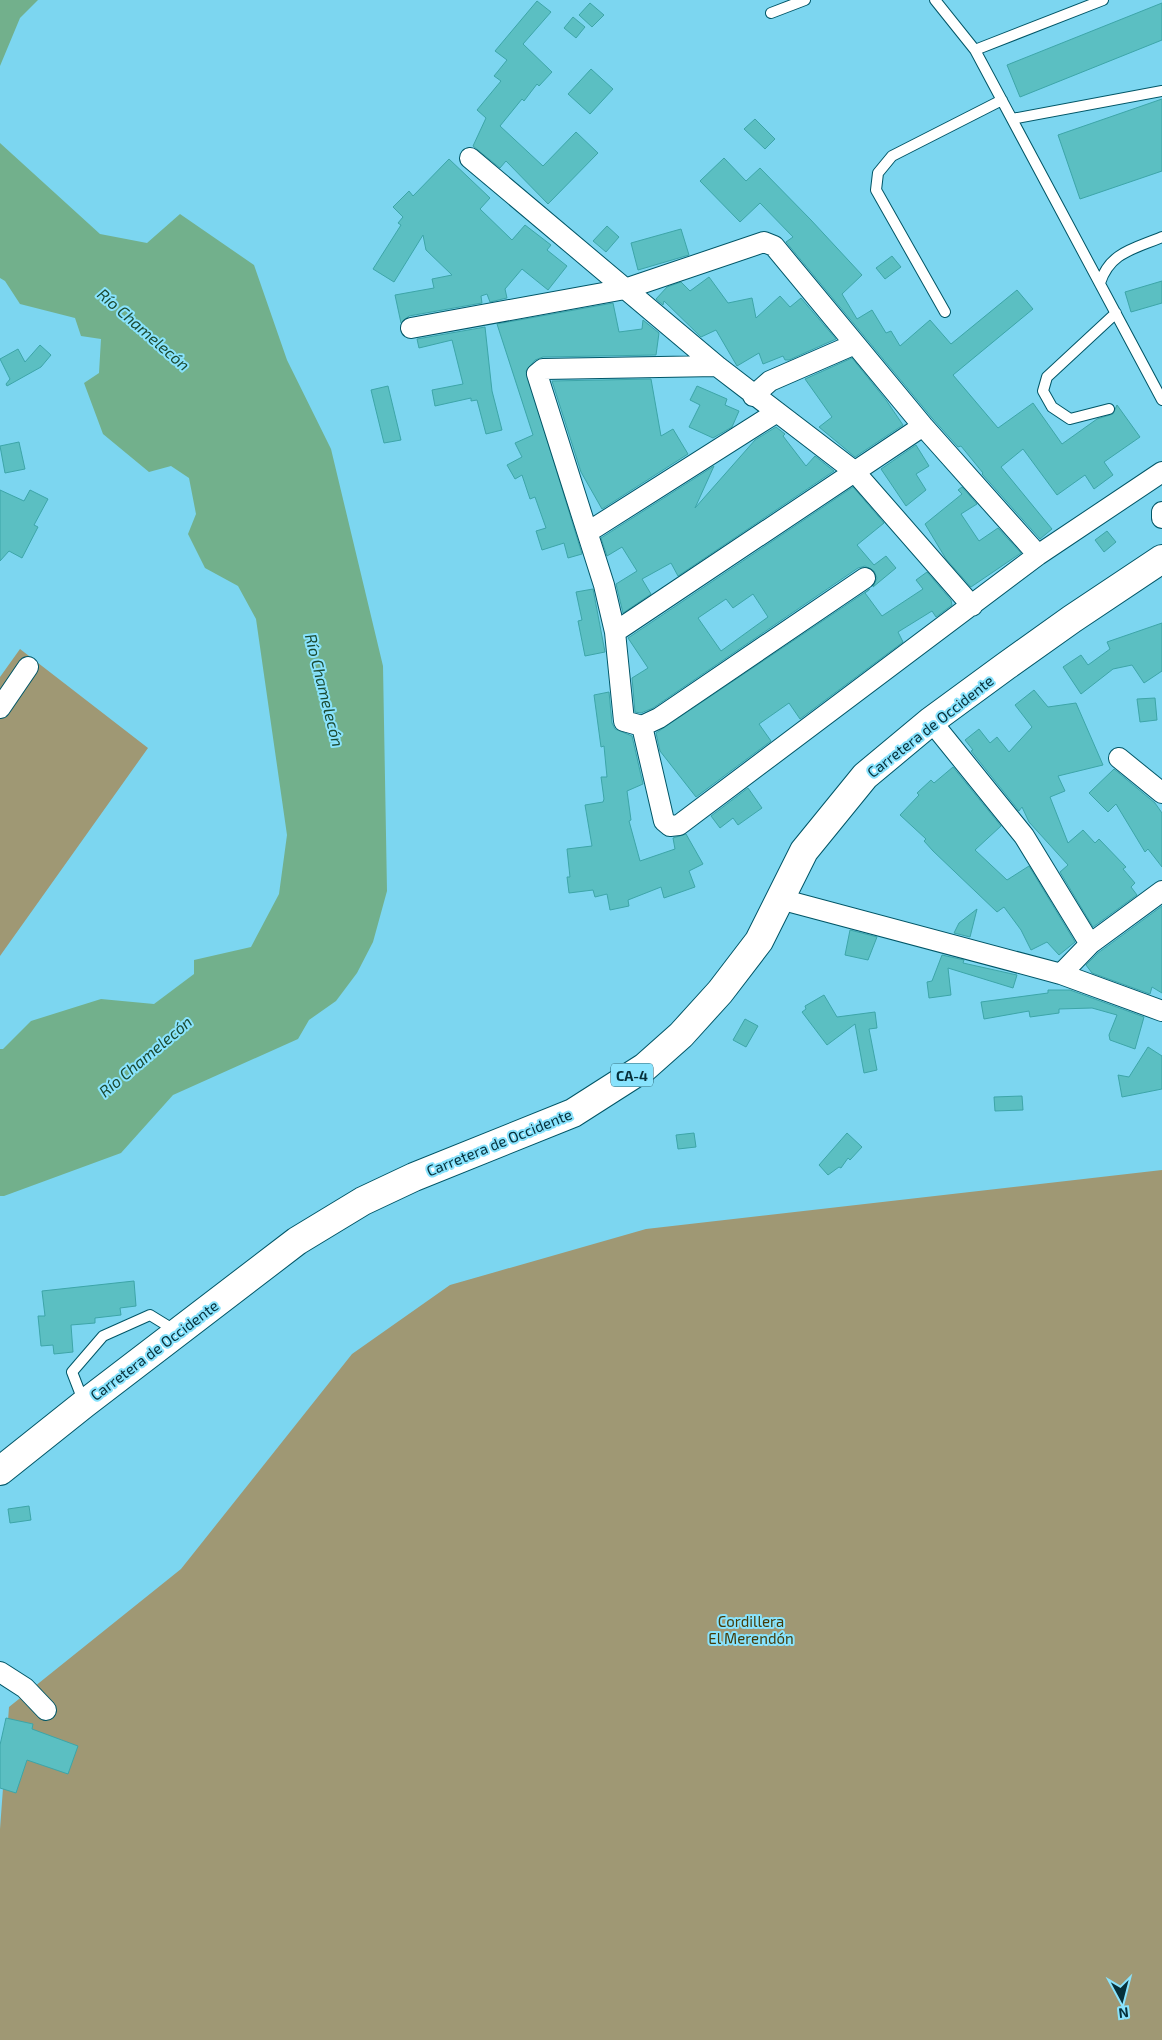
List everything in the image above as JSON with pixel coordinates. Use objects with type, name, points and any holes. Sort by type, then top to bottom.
[{"type":"main road","name":"Carretera de Occidente","points":[[0,1471],[84,1404],[297,1241],[363,1200],[414,1177],[573,1113],[645,1067],[681,1035],[720,992],[759,941],[804,850],[865,776],[931,721],[1072,619],[1162,559]]},
{"type":"street","points":[[470,158],[753,396],[854,471],[972,606]]},
{"type":"street","points":[[411,328],[625,288],[764,242],[774,246],[924,426],[1038,555]]},
{"type":"street","points":[[753,396],[770,381],[855,344]]},
{"type":"street","points":[[717,366],[539,371],[538,374],[588,532],[615,632],[624,721],[642,726],[659,718],[865,578]]},
{"type":"street","points":[[588,532],[777,412]]},
{"type":"street","points":[[615,632],[924,426]]},
{"type":"street","points":[[642,726],[664,821],[670,826],[679,825],[1038,555],[1162,472]]},
{"type":"street","points":[[1162,512],[1162,518]]},
{"type":"street","points":[[0,708],[28,667]]},
{"type":"street","points":[[931,721],[1024,836],[1090,944]]},
{"type":"street","points":[[1119,758],[1162,793]]},
{"type":"street","points":[[1062,974],[1090,944],[1162,891]]},
{"type":"street","points":[[780,899],[1062,974],[1162,1011]]},
{"type":"street","points":[[0,1672],[25,1688],[46,1710]]},
{"type":"lane","points":[[771,13],[805,0]]},
{"type":"lane","points":[[975,50],[1103,0]]},
{"type":"lane","points":[[940,1],[975,50],[1162,400]]},
{"type":"lane","points":[[1012,119],[1162,91]]},
{"type":"lane","points":[[945,312],[876,190],[878,173],[892,156],[1002,100]]},
{"type":"lane","points":[[1100,283],[1104,271],[1115,257],[1162,237]]},
{"type":"lane","points":[[1109,409],[1070,419],[1052,407],[1043,391],[1047,377],[1116,313]]},
{"type":"lane","points":[[1157,390],[1162,378]]},
{"type":"lane","points":[[84,1404],[72,1372],[103,1336],[150,1314],[178,1332]]},
{"type":"green space","points":[[20,649],[148,748],[0,956],[0,677]]},
{"type":"green space","name":"Cordillera El Merendón","points":[[1162,1170],[1162,2040],[0,2040],[0,1829],[9,1707],[181,1569],[352,1354],[450,1285],[646,1229]]},
{"type":"water","points":[[0,0],[38,0],[20,18],[0,66]]},
{"type":"water","name":"Río Chamelecón","points":[[0,143],[100,234],[147,243],[180,214],[254,265],[287,360],[331,449],[383,666],[387,891],[373,942],[357,973],[336,1001],[309,1020],[298,1039],[173,1095],[121,1153],[4,1196],[0,1196],[0,1049],[3,1049],[31,1021],[101,999],[154,1004],[194,974],[194,960],[251,947],[279,894],[287,835],[256,619],[238,586],[205,568],[188,534],[196,514],[189,478],[171,466],[149,472],[103,434],[84,383],[99,373],[101,339],[81,336],[75,318],[20,304],[5,281],[0,278]]},
{"type":"building","points":[[537,1],[551,12],[523,44],[552,72],[539,86],[537,84],[524,101],[522,99],[500,126],[543,166],[576,132],[598,153],[548,204],[506,161],[500,168],[473,146],[486,118],[477,110],[501,81],[494,76],[507,60],[495,51]]},
{"type":"building","points":[[590,3],[604,15],[592,27],[579,15]]},
{"type":"building","points":[[1162,3],[1162,40],[1020,97],[1007,65]]},
{"type":"building","points":[[573,17],[585,27],[576,38],[564,28]]},
{"type":"building","points":[[591,69],[613,89],[590,114],[568,94]]},
{"type":"building","points":[[1162,99],[1162,171],[1080,199],[1058,135]]},
{"type":"building","points":[[755,119],[775,139],[765,149],[744,129]]},
{"type":"building","points":[[724,158],[746,181],[760,168],[811,220],[862,275],[842,294],[857,319],[872,310],[886,333],[891,331],[900,346],[930,320],[951,344],[1017,290],[1033,309],[953,375],[998,428],[1033,403],[1062,444],[1097,419],[1113,414],[1117,405],[1140,437],[1104,462],[1113,475],[1094,489],[1085,475],[1057,495],[1023,449],[1001,467],[1052,529],[1040,539],[982,474],[961,446],[958,447],[932,418],[786,242],[793,237],[760,203],[740,222],[700,181]]},
{"type":"building","points":[[449,159],[490,198],[480,209],[512,240],[525,225],[551,245],[547,250],[567,266],[548,290],[522,269],[505,289],[507,298],[490,302],[487,294],[481,296],[482,303],[409,316],[401,323],[395,295],[434,288],[432,279],[452,275],[426,250],[423,235],[394,282],[373,269],[401,225],[398,223],[403,217],[393,207],[409,191],[413,196]]},
{"type":"building","points":[[607,226],[619,237],[606,252],[593,241]]},
{"type":"building","points":[[681,229],[689,255],[638,270],[631,243]]},
{"type":"building","points":[[892,256],[901,267],[885,279],[876,268]]},
{"type":"building","points":[[709,277],[728,303],[752,298],[756,318],[780,296],[790,307],[801,298],[836,339],[789,360],[785,360],[783,356],[763,364],[759,353],[737,366],[716,330],[701,337],[664,301],[663,305],[656,299],[667,287],[681,282],[690,291]]},
{"type":"building","points":[[1162,281],[1162,303],[1131,312],[1125,292]]},
{"type":"building","points":[[613,303],[619,332],[642,329],[643,320],[659,333],[656,355],[543,357],[535,360],[526,371],[582,554],[568,558],[564,543],[542,550],[536,531],[546,528],[535,497],[530,499],[522,475],[515,479],[507,465],[522,457],[515,443],[533,435],[497,324]]},
{"type":"building","points":[[485,327],[492,391],[502,430],[486,434],[477,400],[471,401],[471,398],[435,406],[432,390],[463,384],[452,340],[419,348],[417,339]]},
{"type":"building","points":[[40,345],[51,355],[41,367],[7,386],[6,384],[10,379],[0,359],[18,349],[25,362]]},
{"type":"building","points":[[852,358],[886,400],[903,425],[855,457],[819,427],[832,417],[805,379]]},
{"type":"building","points":[[651,379],[661,436],[673,429],[688,454],[602,509],[581,472],[552,381]]},
{"type":"building","points":[[388,386],[401,440],[384,443],[371,390]]},
{"type":"building","points":[[697,386],[727,399],[725,405],[739,411],[732,427],[713,438],[689,427],[700,405],[690,400]]},
{"type":"building","points":[[776,427],[785,434],[783,436],[806,466],[815,456],[834,471],[678,576],[671,563],[642,579],[651,594],[623,613],[616,584],[637,571],[622,547],[607,556],[601,538],[714,466],[695,508],[755,440]]},
{"type":"building","points":[[19,442],[25,469],[5,473],[0,446]]},
{"type":"building","points":[[916,445],[929,466],[916,474],[926,490],[906,506],[881,469]]},
{"type":"building","points":[[853,487],[884,523],[857,545],[874,565],[886,556],[896,568],[873,587],[877,578],[874,571],[865,566],[858,568],[653,708],[641,713],[635,712],[632,678],[648,668],[628,638]],"holes":[[[753,594],[768,617],[721,651],[698,618],[726,599],[733,608]]]},
{"type":"building","points":[[962,487],[977,504],[961,514],[979,541],[998,528],[1021,553],[971,587],[946,559],[925,524],[962,494],[958,490]]},
{"type":"building","points":[[0,490],[24,501],[30,490],[48,499],[34,525],[38,527],[22,558],[9,551],[0,561]]},
{"type":"building","points":[[1107,531],[1116,542],[1104,552],[1095,540]]},
{"type":"building","points":[[927,572],[951,600],[952,605],[936,617],[932,611],[898,632],[903,642],[800,719],[789,703],[759,724],[771,741],[696,797],[660,751],[656,733],[870,589],[865,593],[882,616],[923,589],[916,580]]},
{"type":"building","points":[[593,589],[605,652],[585,656],[578,621],[582,620],[576,592]]},
{"type":"building","points":[[1162,623],[1162,671],[1144,683],[1132,665],[1113,669],[1081,694],[1063,667],[1081,655],[1088,665],[1110,649],[1107,642]]},
{"type":"building","points":[[1034,690],[1048,707],[1076,703],[1103,765],[1058,776],[1065,791],[1050,797],[1068,843],[1083,830],[1095,843],[1099,839],[1126,867],[1123,869],[1135,883],[1131,887],[1137,895],[1093,927],[1060,872],[1068,865],[1029,822],[1022,807],[1019,811],[971,751],[973,750],[965,740],[979,729],[990,743],[997,737],[1009,752],[1032,727],[1015,705]]},
{"type":"building","points":[[609,692],[612,723],[615,729],[632,736],[643,784],[627,791],[631,820],[629,821],[640,861],[675,849],[673,838],[686,834],[703,864],[689,871],[695,887],[664,898],[661,887],[628,900],[629,906],[610,910],[607,894],[595,897],[593,890],[569,893],[567,877],[570,877],[567,849],[592,846],[585,805],[603,802],[604,799],[601,777],[607,777],[604,746],[601,747],[594,695]]},
{"type":"building","points":[[1155,698],[1157,720],[1140,722],[1137,699]]},
{"type":"building","points":[[953,767],[1001,826],[975,850],[1007,880],[1029,866],[1075,942],[1059,955],[1047,942],[1031,950],[1021,930],[1004,907],[997,912],[933,851],[924,841],[926,839],[900,815],[919,795],[917,793],[931,780],[934,783]]},
{"type":"building","points":[[1114,769],[1155,803],[1162,813],[1162,867],[1148,849],[1145,852],[1116,804],[1108,812],[1089,793]]},
{"type":"building","points":[[748,788],[762,808],[738,825],[733,818],[720,828],[711,816]]},
{"type":"building","points":[[1162,906],[1162,993],[1152,987],[1150,994],[1092,973],[1086,965],[1098,953]]},
{"type":"building","points":[[977,909],[970,937],[954,933],[959,923]]},
{"type":"building","points":[[850,930],[877,937],[868,960],[845,955]]},
{"type":"building","points":[[942,955],[964,960],[963,963],[1017,975],[1013,988],[948,968],[951,995],[929,998],[927,982],[932,981]]},
{"type":"building","points":[[1048,990],[1070,990],[1144,1017],[1135,1049],[1110,1040],[1109,1035],[1117,1015],[1092,1008],[1059,1009],[1059,1013],[1030,1017],[1029,1011],[984,1019],[981,1002],[1048,993]]},
{"type":"building","points":[[824,995],[837,1017],[875,1012],[877,1028],[869,1029],[877,1070],[864,1073],[855,1024],[827,1045],[802,1012],[806,1009],[805,1006]]},
{"type":"building","points":[[745,1019],[758,1026],[746,1047],[733,1040]]},
{"type":"building","points":[[1148,1047],[1162,1056],[1162,1089],[1122,1097],[1118,1075],[1129,1077]]},
{"type":"building","points":[[1022,1096],[1023,1110],[995,1111],[994,1097]]},
{"type":"building","points":[[694,1133],[696,1147],[678,1149],[676,1135]]},
{"type":"building","points":[[847,1133],[862,1147],[850,1160],[848,1158],[841,1168],[839,1167],[828,1175],[819,1165]]},
{"type":"building","points":[[134,1281],[136,1306],[120,1308],[121,1315],[95,1318],[95,1323],[71,1325],[73,1352],[54,1354],[53,1345],[41,1346],[38,1316],[45,1316],[42,1291]]},
{"type":"building","points":[[29,1506],[31,1520],[10,1523],[8,1509]]},
{"type":"building","points":[[6,1718],[33,1724],[32,1729],[78,1746],[68,1774],[27,1760],[16,1793],[0,1788],[0,1745]]}]
